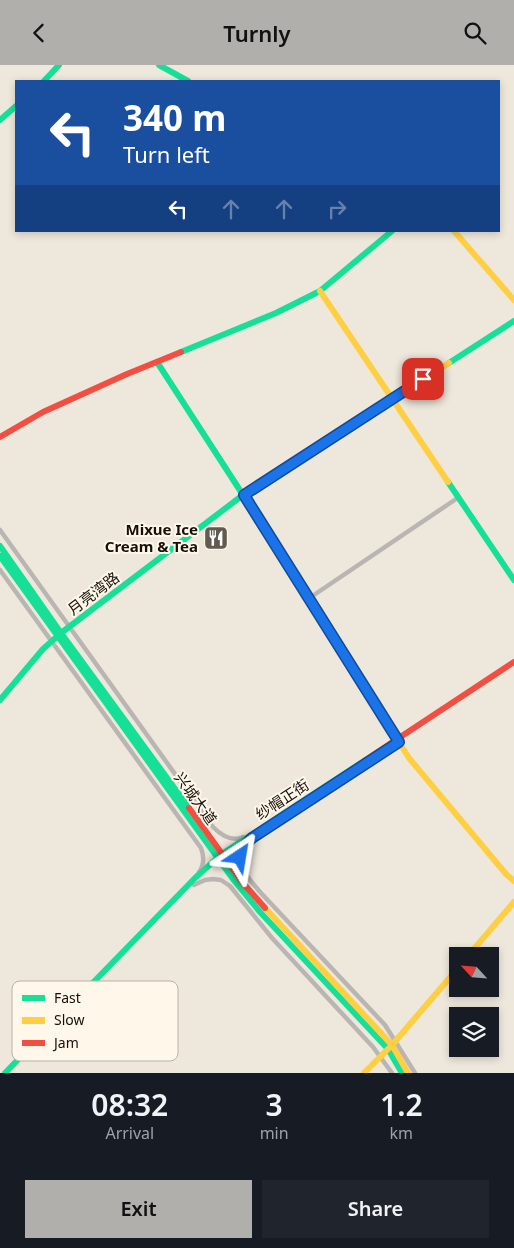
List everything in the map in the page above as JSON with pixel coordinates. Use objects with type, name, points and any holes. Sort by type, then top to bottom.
[{"type":"street","points":[[45,80],[59,65]]},
{"type":"street","points":[[159,65],[186,80]]},
{"type":"street","points":[[167,65],[194,80]]},
{"type":"street","points":[[0,120],[15,107]]},
{"type":"street","points":[[0,437],[42,412],[127,373],[276,313],[320,291],[391,232]]},
{"type":"street","points":[[455,232],[514,300]]},
{"type":"street","points":[[320,291],[514,579]]},
{"type":"street","name":"月亮湾路","points":[[0,700],[43,649],[59,634],[244,495],[514,321]]},
{"type":"street","points":[[157,362],[244,495],[398,740],[424,777],[514,881]]},
{"type":"street","points":[[308,599],[459,497]]},
{"type":"street","points":[[0,530],[213,827],[218,832],[233,839],[250,837]]},
{"type":"street","name":"兴城大道","points":[[0,547],[59,634]]},
{"type":"street","name":"兴城大道","points":[[0,556],[59,634],[221,858],[392,1045],[408,1073]]},
{"type":"street","points":[[0,570],[201,848],[203,854],[202,869],[196,877]]},
{"type":"street","name":"纱帽正街","points":[[95,981],[196,877],[250,837],[514,662]]},
{"type":"street","name":"纱帽正街","points":[[398,740],[514,666]]},
{"type":"street","points":[[250,837],[241,852],[240,863],[244,873],[260,893],[385,1025],[392,1045],[415,1073]]},
{"type":"street","name":"纱帽正街","points":[[101,981],[221,858]]},
{"type":"street","points":[[194,885],[213,879],[220,880],[230,886],[272,938],[361,1034],[392,1073]]},
{"type":"street","points":[[476,947],[514,902]]},
{"type":"street","points":[[364,1073],[392,1045],[449,978]]},
{"type":"street","name":"兴城大道","points":[[392,1045],[396,1061],[402,1073]]},
{"type":"street","name":"纱帽正街","points":[[6,1073],[18,1061]]},
{"type":"street","name":"纱帽正街","points":[[12,1073],[24,1061]]},
{"type":"traffic: fast","points":[[45,80],[59,65]]},
{"type":"traffic: fast","points":[[159,65],[186,80]]},
{"type":"traffic: fast","points":[[0,120],[15,107]]},
{"type":"traffic: fast","points":[[181,352],[276,313],[320,291],[391,232]]},
{"type":"traffic: fast","points":[[449,363],[514,321]]},
{"type":"traffic: fast","points":[[157,362],[361,682]]},
{"type":"traffic: fast","points":[[0,700],[43,649],[61,633],[243,495],[277,473]]},
{"type":"traffic: fast","points":[[448,482],[514,580]]},
{"type":"traffic: fast","points":[[0,546],[189,808]]},
{"type":"traffic: fast","points":[[0,556],[233,879],[260,912],[388,1049],[402,1073]]},
{"type":"traffic: fast","points":[[95,981],[196,877],[222,854],[364,761]]},
{"type":"traffic: fast","points":[[5,1073],[17,1061]]},
{"type":"traffic: slow","points":[[455,232],[514,300]]},
{"type":"traffic: slow","points":[[320,291],[448,482]]},
{"type":"traffic: slow","points":[[277,473],[449,363]]},
{"type":"traffic: slow","points":[[361,682],[409,758],[506,874],[514,881]]},
{"type":"traffic: slow","points":[[476,947],[514,902]]},
{"type":"traffic: slow","points":[[265,908],[392,1045],[408,1073]]},
{"type":"traffic: slow","points":[[364,1073],[392,1045],[449,978]]},
{"type":"traffic: jam","points":[[0,437],[43,412],[181,352]]},
{"type":"traffic: jam","points":[[364,761],[514,662]]},
{"type":"traffic: jam","points":[[189,808],[243,883],[265,908]]},
{"type":"place","name":"Mixue Ice Cream & Tea","points":[[216,538]]},
{"type":"route","points":[[240,857],[244,846],[252,838],[399,742],[244,495],[423,379]]}]
